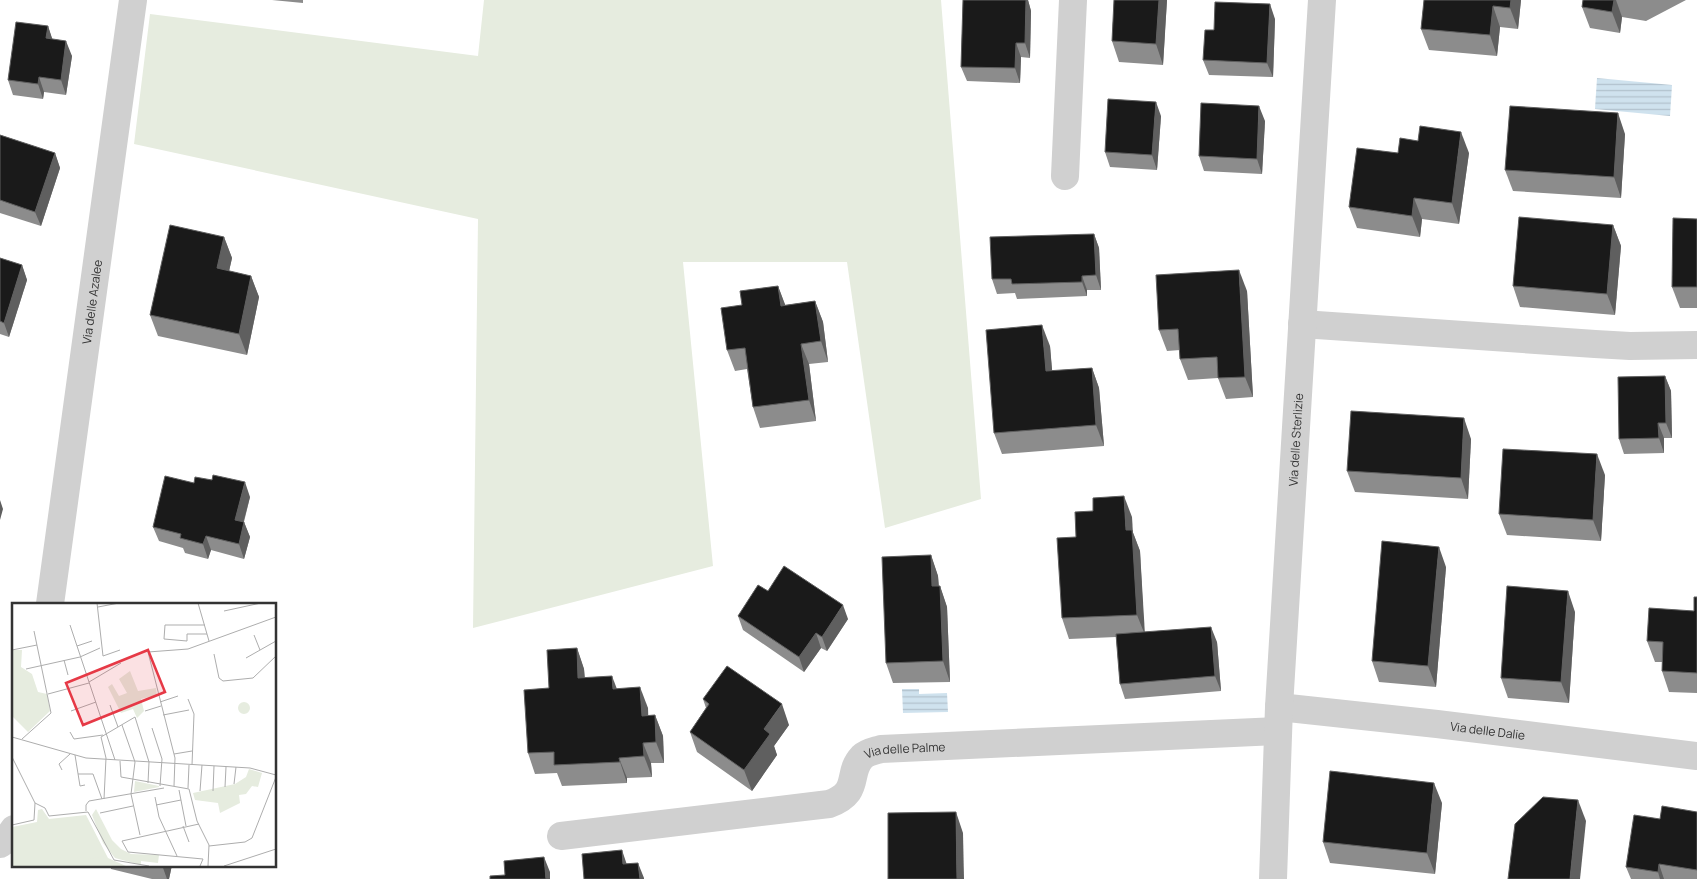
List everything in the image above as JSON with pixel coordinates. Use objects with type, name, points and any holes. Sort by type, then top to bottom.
[{"type":"street","name":"Via delle Azalee","points":[[50,603],[133,0]]},
{"type":"street","points":[[1065,176],[1073,0]]},
{"type":"street","name":"Via delle Sterlizie","points":[[1273,879],[1279,719],[1322,0]]},
{"type":"street","points":[[1302,324],[1595,344],[1697,345]]},
{"type":"street","name":"Via delle Dalie","points":[[1279,719],[1436,724],[1697,756]]},
{"type":"street","name":"Via delle Palme","points":[[561,836],[829,804],[839,801],[847,794],[862,757],[881,749],[1279,719]]},
{"type":"shaded area","points":[[484,0],[941,0],[981,499],[885,528],[847,262],[683,262],[713,566],[473,628],[478,219],[134,144],[150,14],[478,56]]},
{"type":"water","points":[[1597,78],[1672,85],[1670,116],[1595,109]]},
{"type":"water","points":[[902,689],[919,689],[919,694],[947,693],[948,712],[903,713]]},
{"type":"building","points":[[963,0],[1026,0],[1025,43],[1016,43],[1015,68],[961,67]]},
{"type":"building","points":[[1114,0],[1159,0],[1156,44],[1112,41]]},
{"type":"building","points":[[1424,0],[1511,0],[1510,8],[1493,6],[1490,35],[1421,29]]},
{"type":"building","points":[[1583,0],[1614,0],[1612,12],[1582,7]]},
{"type":"building","points":[[1215,2],[1270,4],[1267,63],[1203,60],[1205,30],[1214,30]]},
{"type":"building","points":[[16,22],[48,26],[46,38],[66,41],[61,80],[39,77],[38,84],[8,80]]},
{"type":"building","points":[[1108,99],[1156,102],[1152,155],[1105,152]]},
{"type":"building","points":[[1201,103],[1259,106],[1257,159],[1199,156]]},
{"type":"building","points":[[1510,106],[1618,113],[1614,177],[1505,170]]},
{"type":"building","points":[[1420,126],[1461,132],[1452,203],[1414,198],[1412,216],[1349,207],[1357,148],[1398,153],[1400,138],[1418,141]]},
{"type":"building","points":[[0,135],[55,153],[35,212],[0,200]]},
{"type":"building","points":[[1519,217],[1613,225],[1607,294],[1513,286]]},
{"type":"building","points":[[1673,218],[1697,219],[1697,287],[1672,287]]},
{"type":"building","points":[[170,225],[224,237],[217,268],[251,276],[239,334],[150,315]]},
{"type":"building","points":[[1094,234],[1096,275],[1082,276],[1082,282],[1012,284],[1011,279],[992,279],[990,237]]},
{"type":"building","points":[[0,258],[22,265],[4,323],[0,321]]},
{"type":"building","points":[[1239,270],[1245,377],[1218,378],[1217,357],[1180,359],[1178,329],[1159,330],[1156,275]]},
{"type":"building","points":[[778,286],[781,306],[815,301],[821,341],[801,344],[809,400],[753,407],[745,348],[727,350],[721,308],[742,305],[740,291]]},
{"type":"building","points":[[1042,325],[1046,371],[1092,368],[1096,425],[994,433],[986,330]]},
{"type":"building","points":[[1665,376],[1666,423],[1658,423],[1659,438],[1619,439],[1618,377]]},
{"type":"building","points":[[1351,411],[1464,418],[1461,478],[1347,471]]},
{"type":"building","points":[[1503,449],[1597,454],[1593,520],[1499,514]]},
{"type":"building","points":[[213,475],[245,482],[235,520],[244,522],[239,544],[206,536],[203,544],[180,538],[181,534],[153,527],[165,476],[194,483],[195,477],[212,480]]},
{"type":"building","points":[[1124,496],[1126,530],[1132,530],[1137,615],[1062,618],[1057,538],[1076,537],[1075,512],[1093,511],[1093,498]]},
{"type":"building","points":[[1382,541],[1439,547],[1428,666],[1372,661]]},
{"type":"building","points":[[931,555],[932,586],[940,586],[943,661],[886,663],[882,557]]},
{"type":"building","points":[[784,566],[843,605],[822,637],[816,633],[799,657],[738,616],[758,585],[768,591]]},
{"type":"building","points":[[1507,586],[1568,591],[1561,682],[1501,678]]},
{"type":"building","points":[[1694,597],[1697,597],[1697,673],[1662,671],[1663,642],[1647,641],[1649,608],[1694,611]]},
{"type":"building","points":[[1211,627],[1215,676],[1120,684],[1116,634]]},
{"type":"building","points":[[577,648],[578,678],[612,676],[613,689],[640,687],[642,716],[655,715],[656,742],[643,743],[644,756],[619,758],[620,762],[554,765],[554,752],[528,753],[524,690],[549,688],[547,650]]},
{"type":"building","points":[[727,666],[782,704],[764,729],[770,734],[744,770],[690,732],[709,704],[703,699]]},
{"type":"building","points":[[1330,771],[1434,783],[1427,853],[1323,842]]},
{"type":"building","points":[[1543,797],[1578,800],[1570,879],[1508,879],[1515,824]]},
{"type":"building","points":[[1662,806],[1697,812],[1697,870],[1659,864],[1658,872],[1626,867],[1634,815],[1660,819]]},
{"type":"building","points":[[956,812],[957,879],[888,879],[888,813]]},
{"type":"building","points":[[622,850],[623,864],[638,863],[640,879],[584,879],[582,854]]},
{"type":"building","points":[[544,857],[546,879],[490,879],[490,876],[505,875],[504,861]]}]
